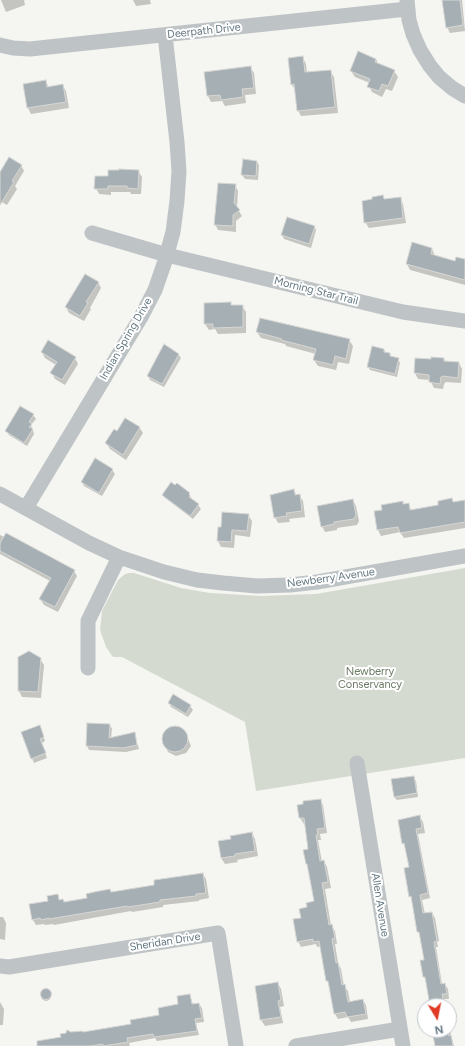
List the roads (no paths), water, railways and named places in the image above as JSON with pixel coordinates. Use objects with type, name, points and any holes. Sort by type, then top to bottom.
[{"type":"street","name":"Deerpath Drive","points":[[0,45],[13,48],[30,49],[165,35],[407,4]]},
{"type":"street","points":[[407,4],[413,34],[420,50],[430,66],[452,88],[465,96]]},
{"type":"street","name":"Indian Spring Drive","points":[[26,508],[141,317],[155,290],[167,255],[173,232],[179,171],[165,35]]},
{"type":"street","name":"Morning Star Trail","points":[[92,232],[167,255],[403,312],[465,321]]},
{"type":"street","name":"Newberry Avenue","points":[[0,494],[89,543],[119,557],[164,572],[197,580],[256,586],[290,585],[317,582],[465,556]]},
{"type":"street","points":[[88,668],[88,620],[119,557]]},
{"type":"street","name":"Allen Avenue","points":[[357,763],[403,1046]]},
{"type":"street","name":"Sheridan Drive","points":[[0,966],[9,967],[218,933],[236,1046]]},
{"type":"street","points":[[296,1046],[400,1029]]},
{"type":"park label","name":"Newberry Conservancy","points":[[370,678]]}]
